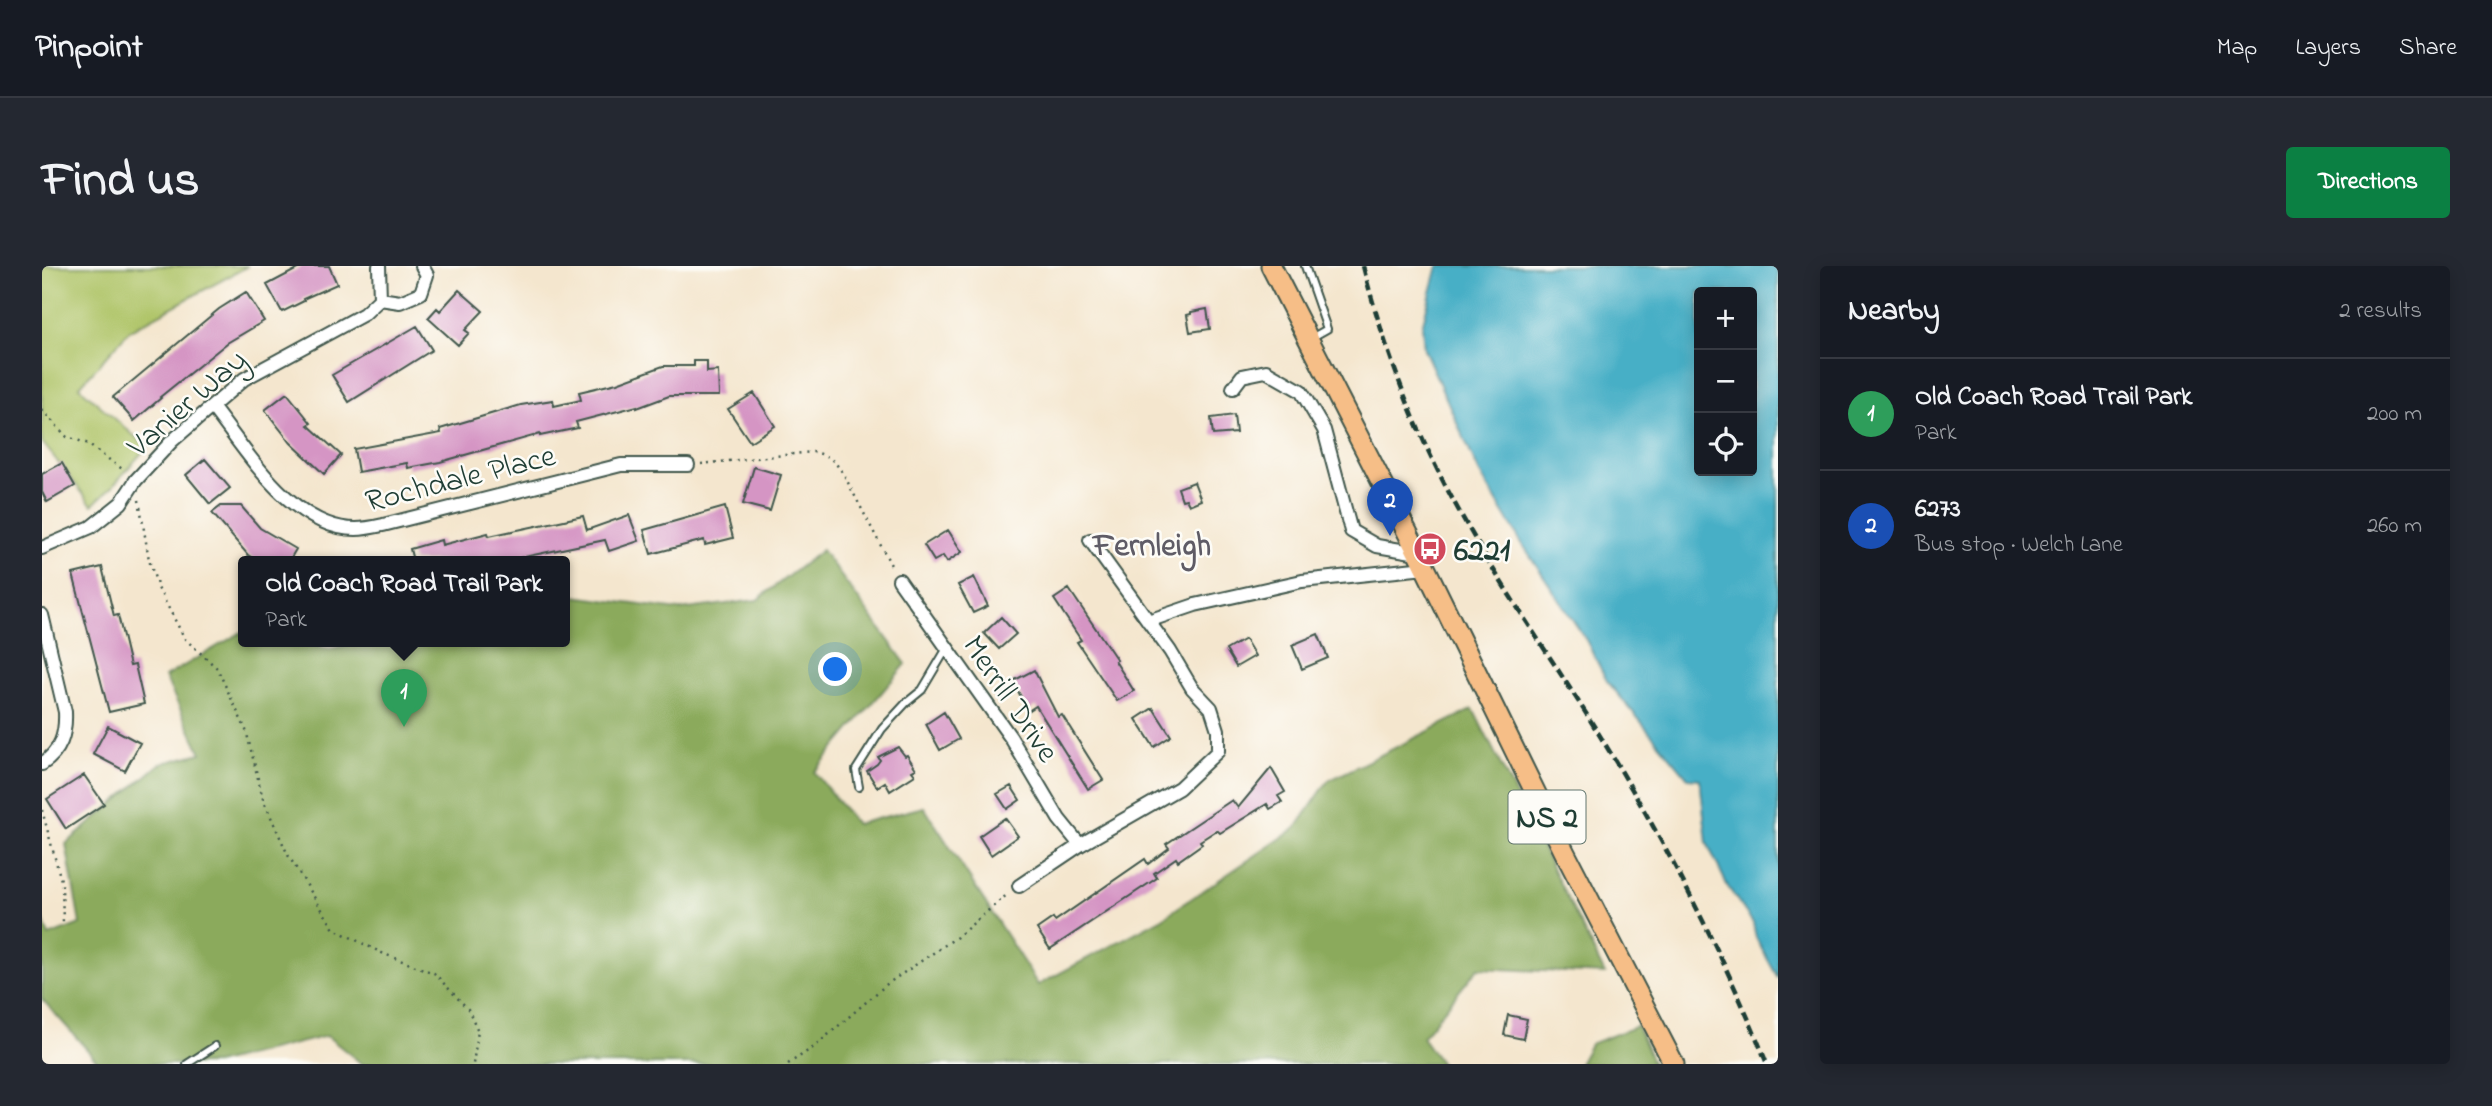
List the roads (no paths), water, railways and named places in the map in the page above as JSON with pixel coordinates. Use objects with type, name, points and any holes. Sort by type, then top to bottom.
[{"type":"main road","name":"NS 2","points":[[1271,266],[1422,560],[1565,853],[1674,1064]]},
{"type":"street","points":[[379,266],[380,299],[400,302],[421,293],[427,275],[422,266]]},
{"type":"street","name":"Vanier Way","points":[[42,548],[91,527],[121,503],[136,480],[172,441],[244,379],[365,314],[380,299]]},
{"type":"street","points":[[1233,388],[1241,376],[1266,371],[1301,391],[1324,430],[1351,531],[1377,546],[1422,560]]},
{"type":"street","name":"Rochdale Place","points":[[212,407],[281,495],[327,524],[355,530],[621,465],[688,465]]},
{"type":"street","points":[[1019,886],[1080,845],[1179,788],[1218,751],[1218,730],[1211,708],[1192,688],[1170,651],[1090,540]]},
{"type":"street","points":[[1148,621],[1195,605],[1303,581],[1422,560]]},
{"type":"street","name":"Merrill Drive","points":[[899,580],[1012,738],[1059,819],[1080,845]]},
{"type":"street","points":[[42,615],[65,712],[62,742],[52,757],[42,764]]},
{"type":"lane","points":[[1305,266],[1327,329],[1309,339]]},
{"type":"lane","points":[[859,788],[856,770],[882,729],[922,690],[947,648]]},
{"type":"lane","points":[[187,1064],[215,1046]]},
{"type":"water","points":[[1438,266],[1778,266],[1778,978],[1756,938],[1753,923],[1728,887],[1707,843],[1700,779],[1688,778],[1607,681],[1586,640],[1523,545],[1479,472],[1424,349],[1422,326]]},
{"type":"railway","points":[[1363,266],[1398,377],[1419,431],[1444,483],[1502,583],[1605,744],[1650,821],[1713,941],[1767,1064]]},
{"type":"place","name":"6273","points":[[1390,536]]},
{"type":"place","name":"6221","points":[[1430,549]]},
{"type":"place","name":"Old Coach Road Trail Park","points":[[404,727]]},
{"type":"district","name":"Fernleigh","points":[[1152,543]]}]
